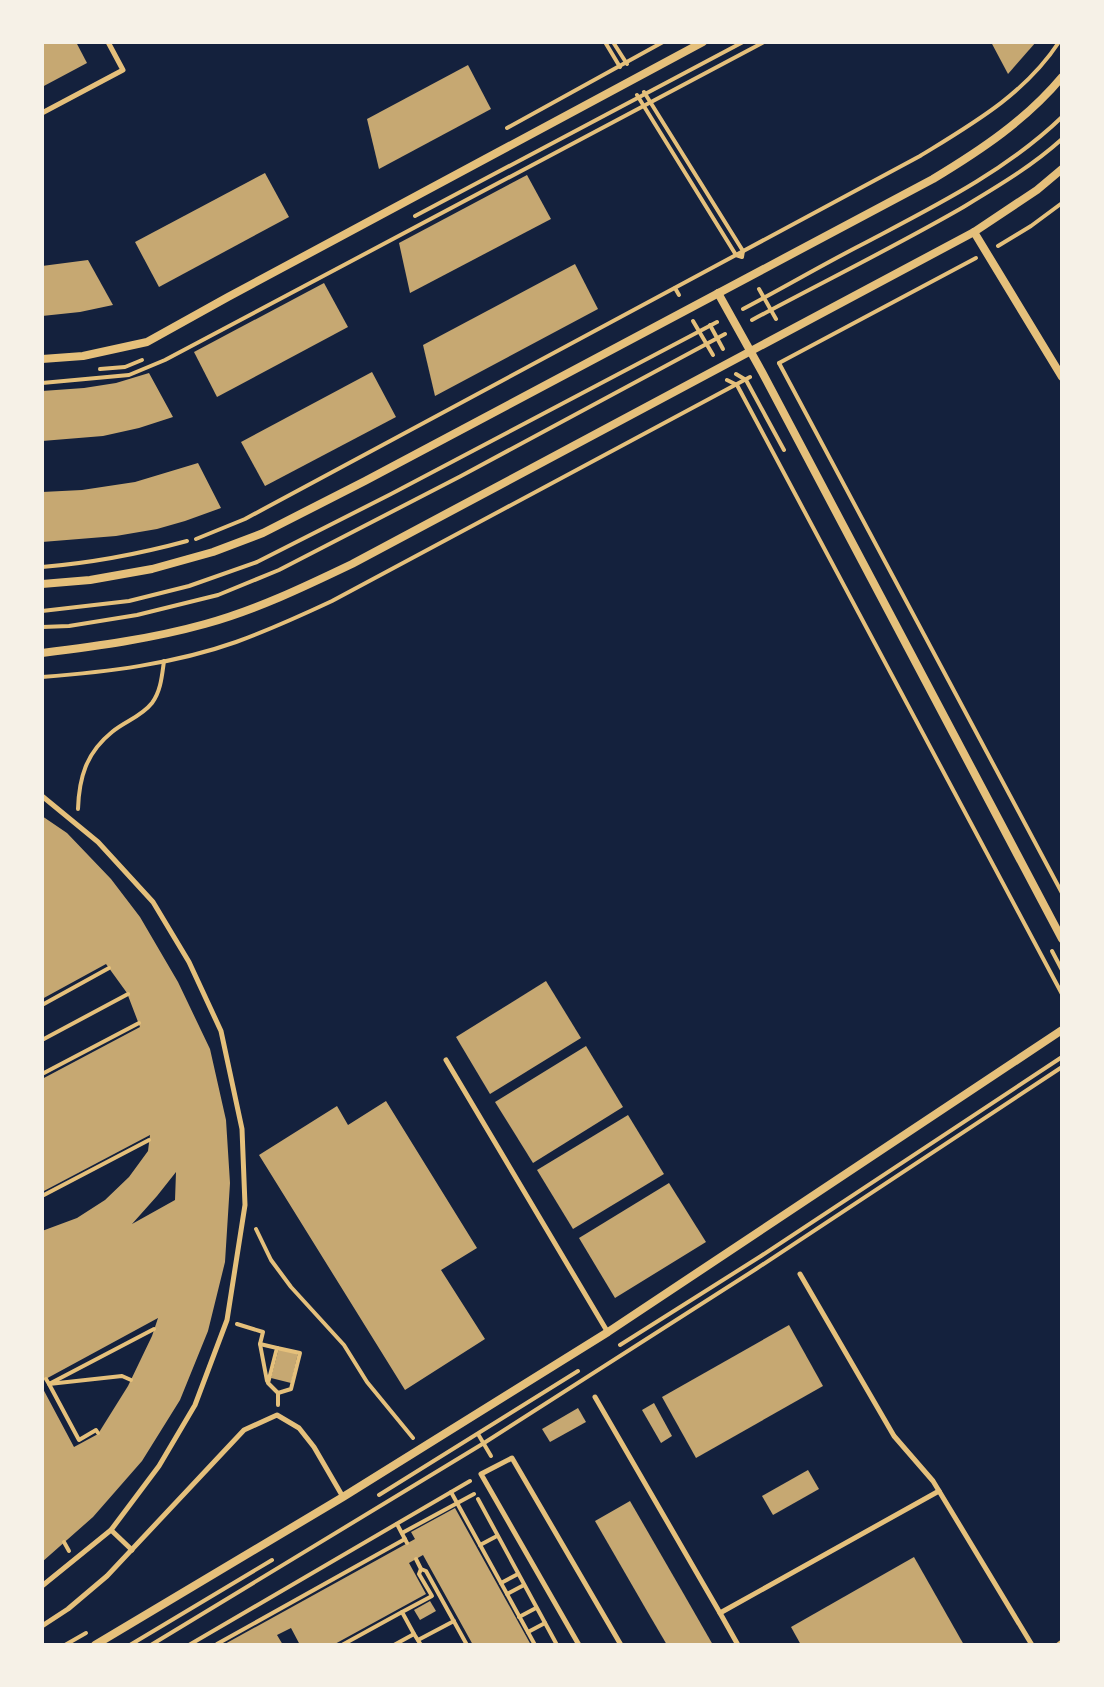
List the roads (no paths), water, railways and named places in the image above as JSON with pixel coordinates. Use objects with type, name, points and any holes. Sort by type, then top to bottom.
[{"type":"street","points":[[42,359],[83,356],[147,342],[703,42]]},
{"type":"street","points":[[42,584],[90,580],[152,569],[213,552],[263,533],[933,179],[1013,127],[1062,77]]},
{"type":"street","points":[[42,653],[132,641],[205,624],[293,592],[352,564],[974,232],[1005,213],[1062,169]]},
{"type":"street","points":[[974,232],[1062,377]]},
{"type":"street","points":[[718,293],[1062,939]]},
{"type":"street","points":[[95,1645],[343,1497],[608,1332],[1062,1030]]},
{"type":"lane","points":[[42,113],[123,70],[108,42]]},
{"type":"lane","points":[[42,796],[98,842],[153,902],[189,962],[221,1031],[242,1129],[245,1205],[227,1320],[195,1405],[159,1466],[111,1530],[42,1586]]},
{"type":"lane","points":[[446,1060],[608,1332]]},
{"type":"lane","points":[[800,1274],[894,1436],[933,1481],[1032,1645]]},
{"type":"lane","points":[[595,1397],[738,1645]]},
{"type":"lane","points":[[42,1626],[107,1576],[244,1430],[277,1415],[299,1428],[314,1447],[343,1497]]},
{"type":"lane","points":[[579,1645],[481,1474],[512,1458],[621,1645]]},
{"type":"lane","points":[[720,1613],[939,1491]]},
{"type":"lane","points":[[111,1530],[132,1550]]}]
